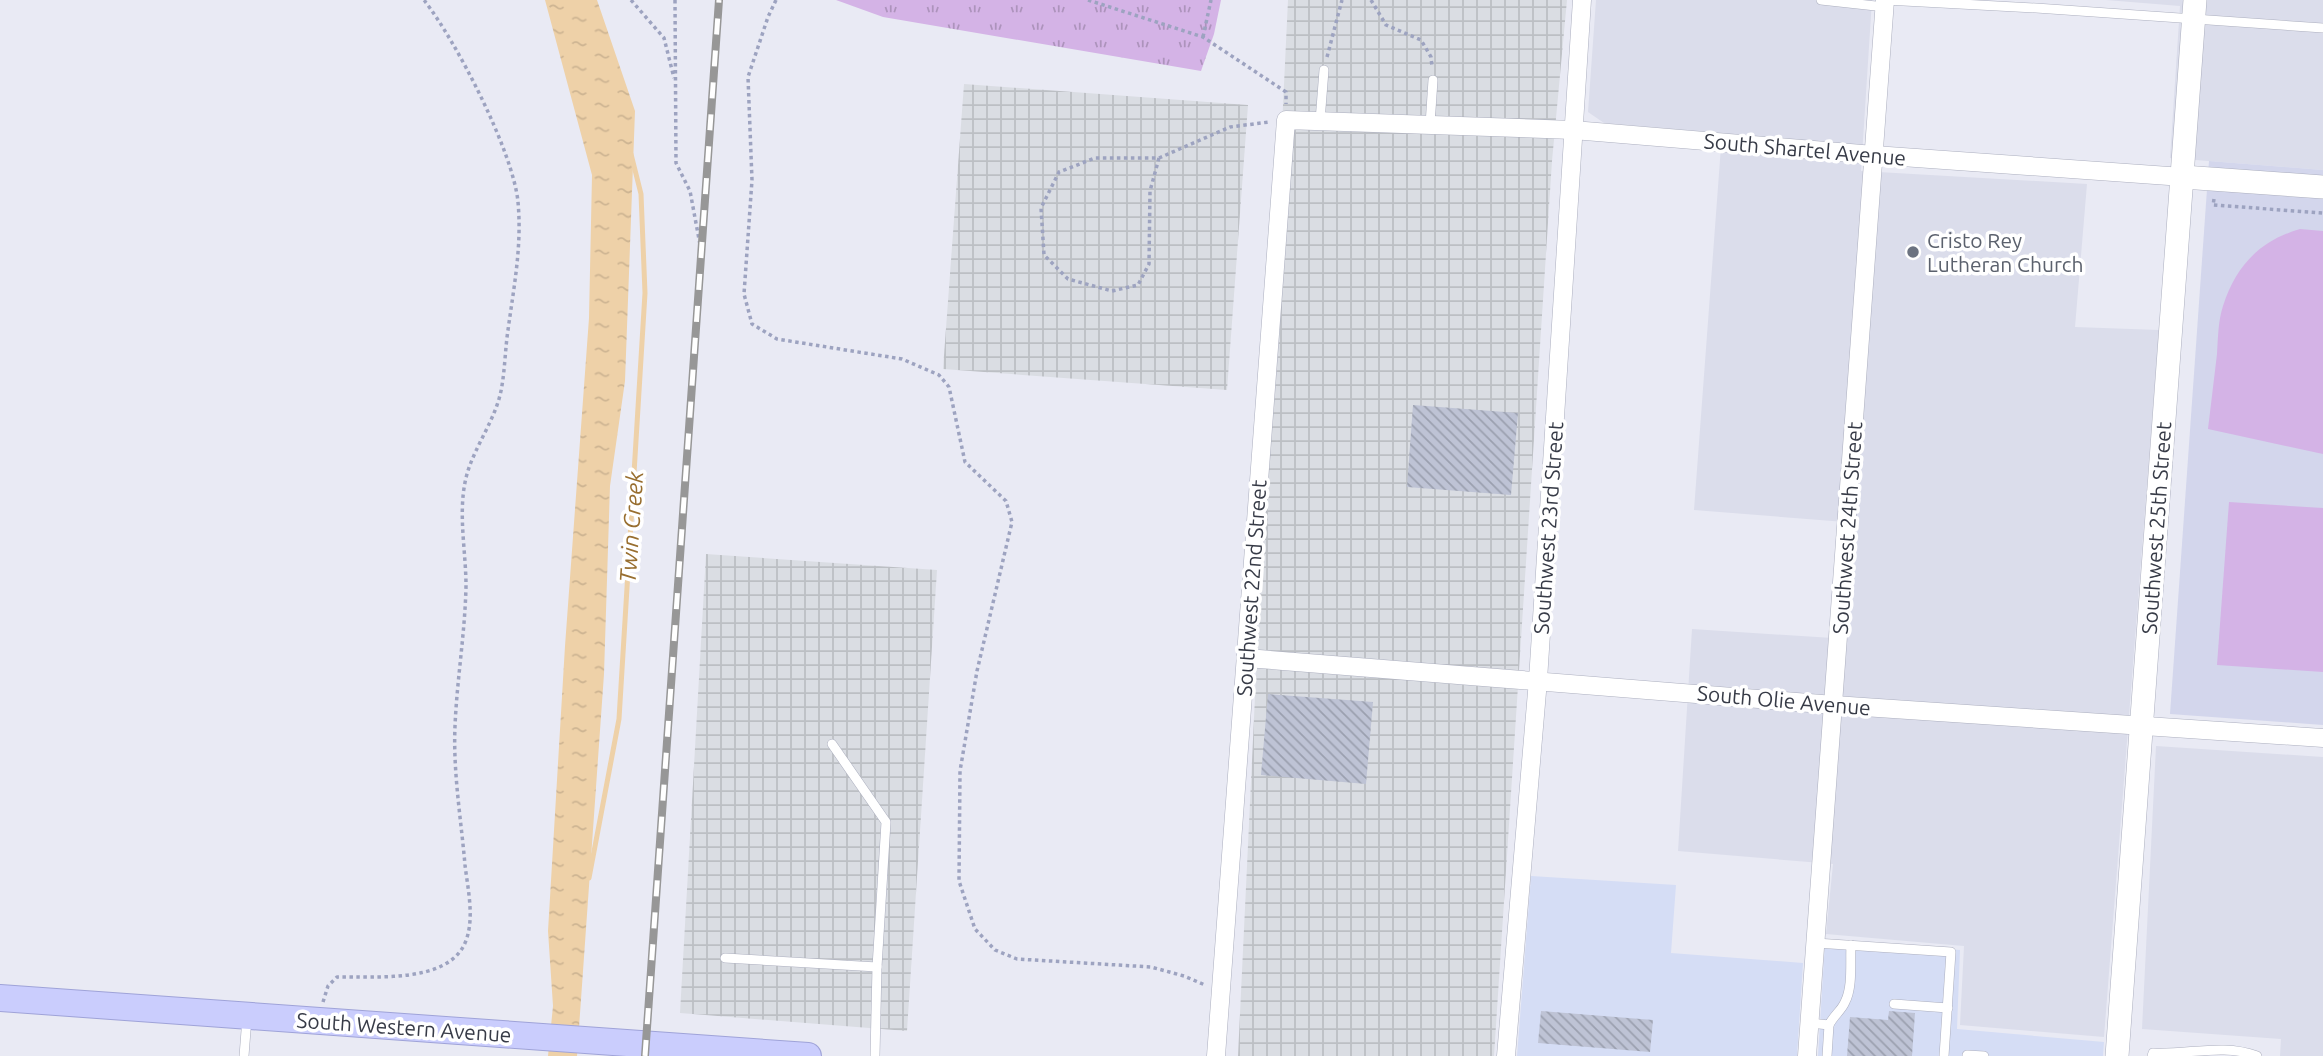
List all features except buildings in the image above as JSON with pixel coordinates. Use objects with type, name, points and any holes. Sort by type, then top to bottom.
[{"type":"main road","name":"South Western Avenue","points":[[0,998],[808,1056]]},
{"type":"street","name":"Southwest 23rd Street","points":[[1506,1056],[1538,680],[1582,0]]},
{"type":"street","name":"Southwest 24th Street","points":[[1807,1056],[1885,3]]},
{"type":"street","name":"Southwest 25th Street","points":[[2117,1056],[2194,10]]},
{"type":"street","name":"Southwest 22nd Street","points":[[1216,1056],[1286,120]]},
{"type":"street","name":"South Shartel Avenue","points":[[1286,120],[1573,130],[1874,155],[2323,187]]},
{"type":"street","name":"South Olie Avenue","points":[[1246,658],[1834,705],[2323,738]]},
{"type":"lane","points":[[1821,0],[2194,10],[2323,28]]},
{"type":"lane","points":[[1320,121],[1324,70]]},
{"type":"lane","points":[[1430,125],[1433,80]]},
{"type":"lane","points":[[832,744],[886,822],[877,967],[875,1056]]},
{"type":"lane","points":[[1816,943],[1951,952],[1944,1056]]},
{"type":"lane","points":[[1827,1056],[1829,1025],[1848,995],[1851,945]]},
{"type":"lane","points":[[725,958],[877,967]]},
{"type":"lane","points":[[1894,1004],[1948,1008]]},
{"type":"lane","points":[[244,1056],[247,1016]]},
{"type":"lane","points":[[1810,1023],[1829,1025]]},
{"type":"lane","points":[[2152,1056],[2199,1049],[2251,1055]]},
{"type":"lane","points":[[1967,1055],[1984,1056]]},
{"type":"path","points":[[321,1021],[328,986],[337,977],[424,973],[449,964],[465,944],[470,916],[455,758],[466,587],[463,507],[467,474],[501,393],[517,278],[520,239],[518,198],[505,152],[476,88],[437,16],[424,0]]},
{"type":"path","points":[[631,0],[664,38],[675,84]]},
{"type":"path","points":[[675,0],[676,163],[690,191],[701,250]]},
{"type":"path","points":[[776,0],[748,77],[752,180],[744,295],[752,324],[777,339],[902,359],[939,375],[949,387],[965,462],[1006,501],[1012,522],[977,671],[960,771],[959,881],[975,929],[995,950],[1017,959],[1151,967],[1184,975],[1221,992]]},
{"type":"path","points":[[1088,0],[1203,37],[1286,92],[1286,120],[1230,127],[1159,158],[1095,158],[1059,172],[1041,208],[1044,256],[1068,279],[1112,291],[1138,285],[1149,264],[1150,191],[1159,158]]},
{"type":"path","points":[[1203,37],[1211,0]]},
{"type":"path","points":[[1324,70],[1342,0]]},
{"type":"path","points":[[1371,0],[1386,25],[1421,40],[1431,57],[1433,80]]},
{"type":"path","points":[[2215,179],[2213,205],[2323,213]]},
{"type":"shaded area","points":[[1288,0],[1567,0],[1552,161],[1494,1056],[1238,1056]]},
{"type":"shaded area","points":[[1596,0],[1872,0],[1861,171],[2087,184],[2075,327],[2159,330],[2104,1037],[1960,1025],[1964,946],[1826,934],[1833,864],[1678,851],[1692,629],[1848,639],[1858,523],[1694,510],[1722,133],[1604,123],[1588,112]]},
{"type":"shaded area","points":[[2106,0],[2323,0],[2323,170],[2170,158],[2180,6]]},
{"type":"shaded area","points":[[964,84],[1248,105],[1227,390],[943,369]]},
{"type":"shaded area","points":[[2209,161],[2323,170],[2323,725],[2170,714]]},
{"type":"shaded area","points":[[706,554],[937,570],[907,1031],[680,1013]]},
{"type":"shaded area","points":[[2156,746],[2323,757],[2323,1056],[2280,1056],[2281,1039],[2142,1029]]},
{"type":"shaded area","points":[[1531,876],[1676,885],[1671,953],[1803,963],[1797,1056],[1517,1056]]},
{"type":"shaded area","points":[[1825,941],[1960,950],[1957,1029],[2104,1042],[2103,1056],[1818,1056]]},
{"type":"green space","points":[[836,0],[1221,0],[1214,34],[1201,71],[883,17]]},
{"type":"green space","points":[[2300,229],[2323,231],[2323,454],[2208,429],[2219,324],[2228,292],[2242,267],[2261,248],[2272,240]]},
{"type":"green space","points":[[2229,502],[2323,508],[2323,672],[2217,665]]},
{"type":"water","points":[[545,0],[597,0],[635,111],[625,381],[610,486],[604,674],[577,1056],[548,1056],[553,1006],[548,931],[589,318],[592,175]]},
{"type":"waterway","name":"Twin Creek","points":[[589,878],[619,719],[645,293],[641,194],[631,154]]},
{"type":"railway","points":[[645,1056],[719,0]]},
{"type":"place","name":"Cristo Rey Lutheran Church","points":[[1913,252]]}]
